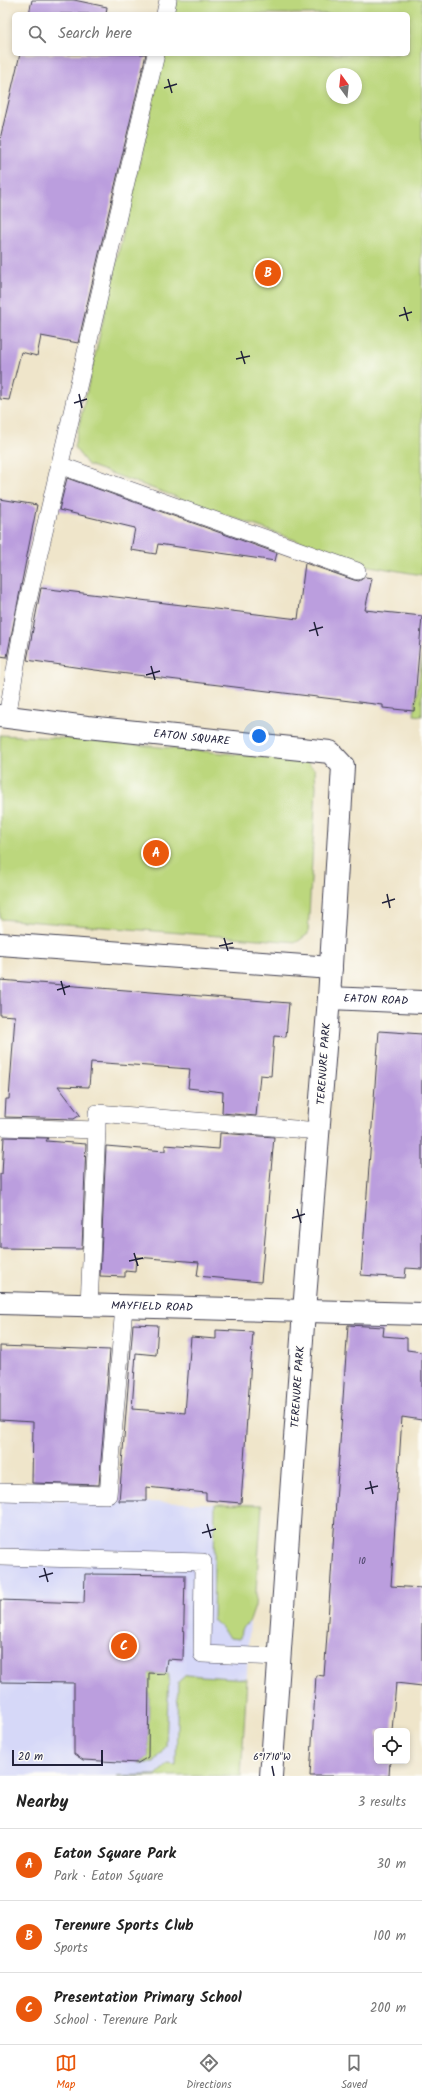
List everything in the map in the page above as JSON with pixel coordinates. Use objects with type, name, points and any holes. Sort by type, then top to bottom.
[{"type":"street","name":"EATON SQUARE","points":[[3,716],[86,727],[330,752],[343,766],[329,998]]},
{"type":"street","points":[[0,944],[331,968]]},
{"type":"street","name":"EATON ROAD","points":[[329,998],[422,1002]]},
{"type":"street","name":"TERENURE PARK","points":[[270,1776],[304,1311],[329,998]]},
{"type":"street","name":"MAYFIELD ROAD","points":[[0,1303],[422,1314]]},
{"type":"lane","points":[[165,12],[168,0]]},
{"type":"lane","points":[[3,716],[59,465],[156,56]]},
{"type":"lane","points":[[59,465],[357,571]]},
{"type":"lane","points":[[89,1306],[97,1113],[319,1131]]},
{"type":"lane","points":[[0,1127],[97,1130]]},
{"type":"lane","points":[[0,1492],[108,1495],[124,1307]]},
{"type":"lane","points":[[0,1557],[203,1562],[202,1654],[279,1656]]},
{"type":"shaded area","points":[[0,1498],[262,1505],[255,1606],[250,1621],[241,1776],[0,1776]]},
{"type":"green space","points":[[176,0],[422,0],[422,575],[364,565],[88,465],[74,447],[164,56],[410,56],[410,12],[173,12]]},
{"type":"green space","points":[[422,656],[422,716],[414,715]]},
{"type":"green space","points":[[0,735],[76,739],[306,761],[315,770],[316,787],[308,934],[297,942],[0,919]]},
{"type":"green space","points":[[215,1504],[262,1505],[255,1606],[250,1621],[241,1630],[240,1639],[230,1638],[213,1619]]},
{"type":"green space","points":[[138,1673],[169,1674],[166,1746],[154,1763],[138,1763],[148,1757],[149,1693],[140,1687]]},
{"type":"green space","points":[[186,1675],[247,1679],[241,1776],[117,1776],[156,1775],[168,1764],[176,1765],[178,1682]]},
{"type":"building","points":[[32,0],[74,0],[107,7],[106,12],[29,12]]},
{"type":"building","points":[[20,56],[146,56],[78,343],[41,336],[37,356],[21,352],[9,400],[0,399],[0,139]]},
{"type":"building","points":[[67,478],[277,553],[275,561],[158,544],[156,554],[131,550],[135,528],[59,510]]},
{"type":"building","points":[[0,499],[37,505],[7,657],[0,656]]},
{"type":"building","points":[[305,563],[354,580],[359,581],[365,577],[372,578],[365,610],[422,616],[414,711],[383,708],[383,705],[95,670],[27,660],[41,588],[298,619]]},
{"type":"building","points":[[0,980],[289,1003],[286,1037],[274,1036],[271,1076],[260,1075],[256,1116],[222,1113],[223,1092],[188,1088],[190,1069],[91,1062],[89,1087],[58,1086],[80,1115],[74,1119],[5,1117],[6,1099],[9,1099],[15,1016],[0,1015]]},
{"type":"building","points":[[379,1031],[422,1034],[422,1269],[406,1268],[405,1278],[361,1275]]},
{"type":"building","points":[[220,1133],[274,1137],[261,1282],[197,1276],[199,1262],[136,1257],[135,1272],[125,1271],[125,1277],[100,1276],[106,1146],[165,1151],[165,1145],[219,1149]]},
{"type":"building","points":[[4,1137],[48,1138],[46,1141],[86,1144],[82,1249],[0,1248],[0,1174],[2,1174]]},
{"type":"building","points":[[133,1324],[158,1325],[156,1355],[136,1353],[132,1409],[185,1413],[191,1337],[216,1339],[216,1330],[253,1332],[241,1503],[206,1500],[206,1493],[146,1487],[146,1501],[119,1501]]},
{"type":"building","points":[[348,1325],[384,1327],[383,1336],[407,1338],[407,1350],[422,1352],[422,1420],[402,1417],[391,1586],[422,1588],[422,1686],[396,1683],[392,1728],[374,1728],[374,1764],[390,1764],[389,1776],[310,1776],[316,1675],[324,1676]]},
{"type":"building","points":[[0,1346],[110,1350],[99,1485],[32,1483],[33,1422],[0,1420]]},
{"type":"building","points":[[85,1574],[185,1575],[183,1660],[167,1659],[165,1674],[149,1673],[148,1757],[138,1763],[83,1760],[74,1754],[74,1683],[0,1682],[0,1600],[84,1603]]},
{"type":"place","name":"Terenure Sports Club","points":[[268,273]]},
{"type":"place","name":"Eaton Square Park","points":[[156,853]]},
{"type":"place","name":"Presentation Primary School","points":[[124,1646]]}]
